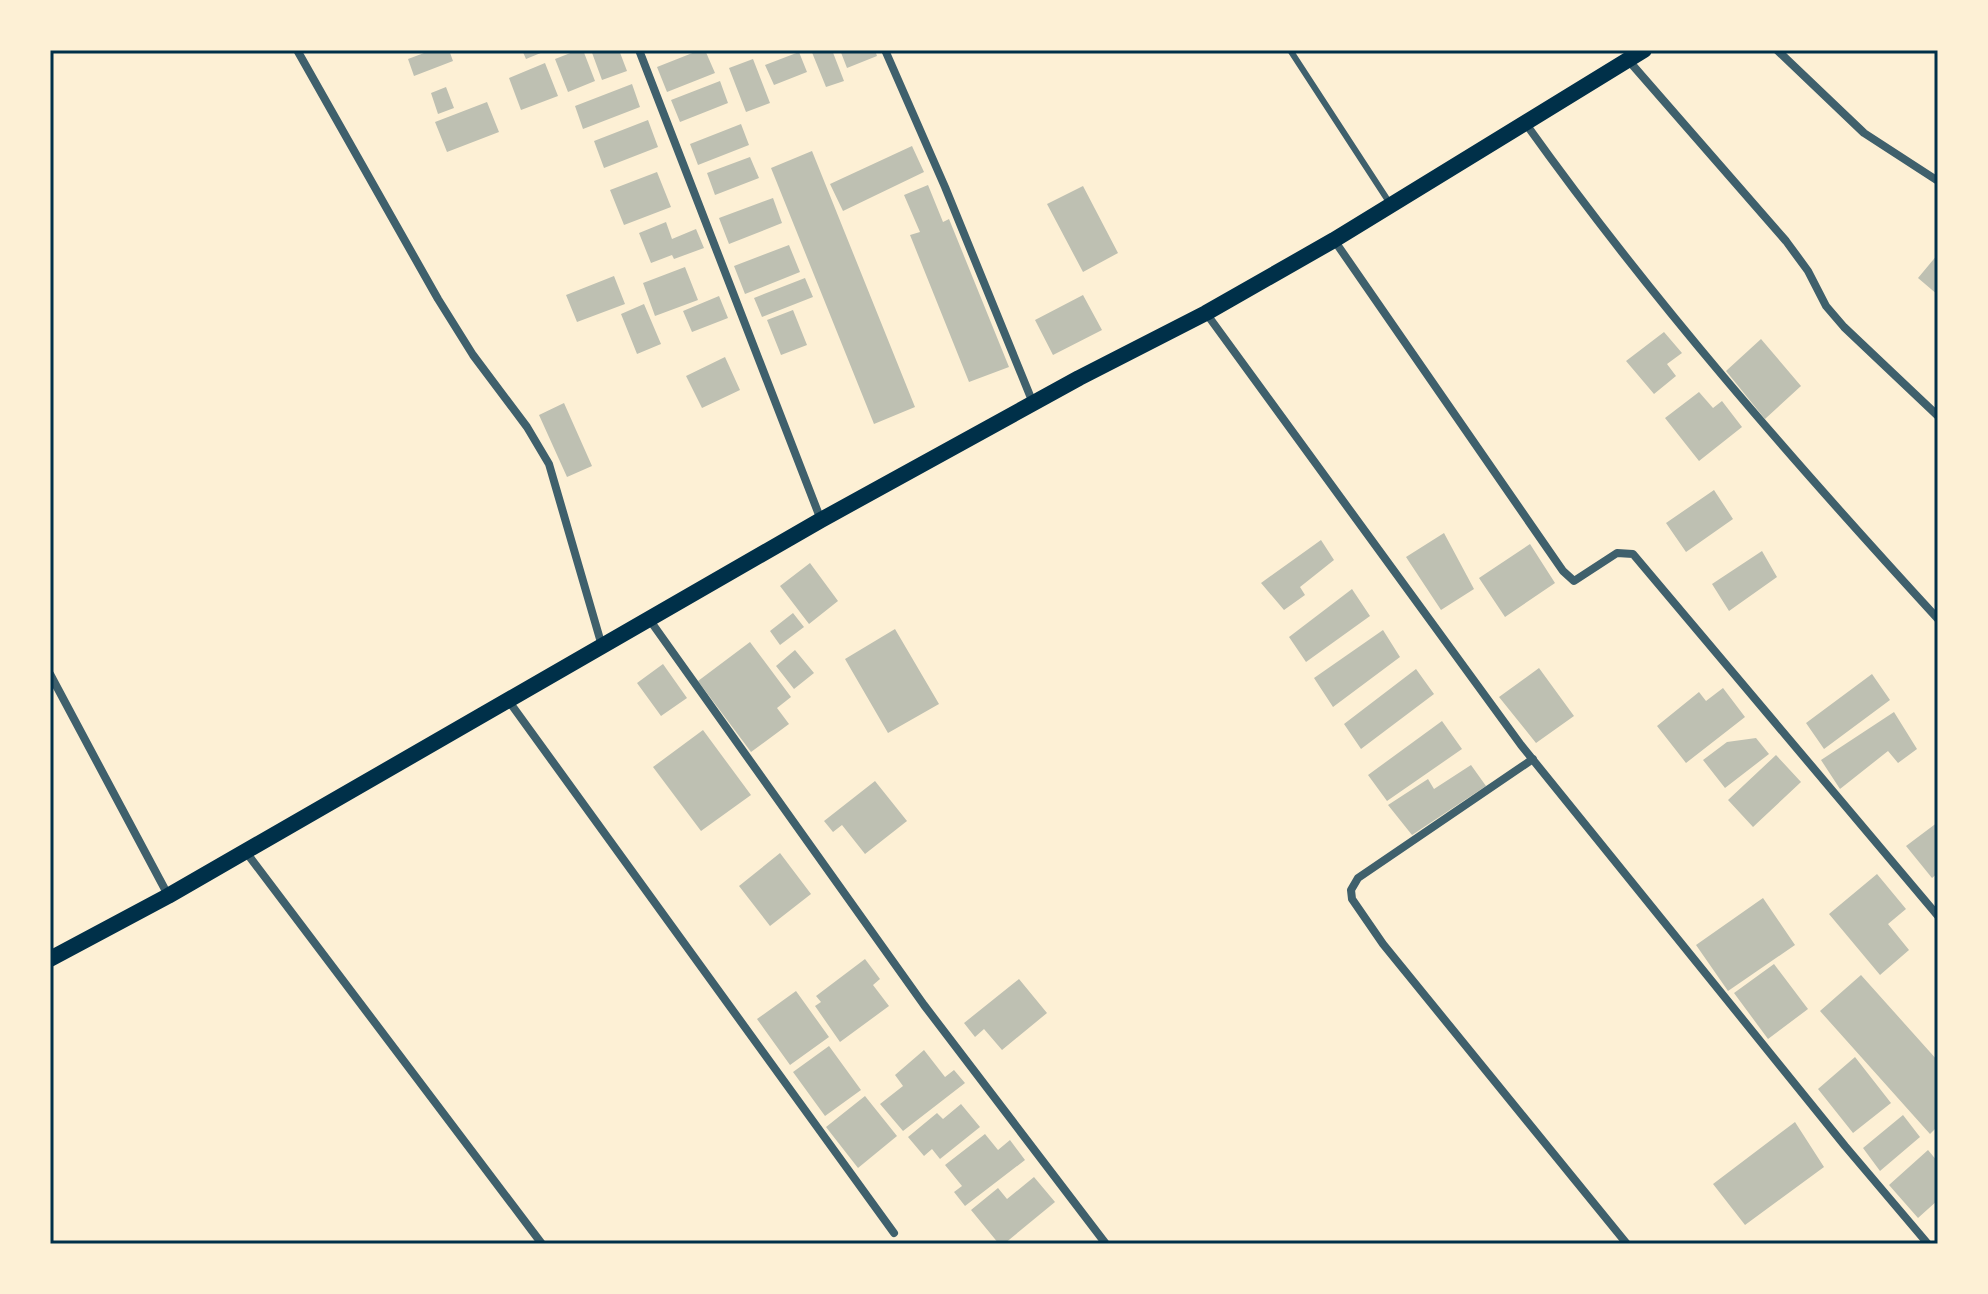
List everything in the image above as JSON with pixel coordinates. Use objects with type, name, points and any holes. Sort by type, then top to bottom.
[{"type":"main road","points":[[50,959],[246,852],[821,520],[1033,403],[1206,313],[1334,240],[1644,50]]},
{"type":"street","points":[[297,50],[438,299],[549,464],[602,646]]},
{"type":"street","points":[[639,50],[821,520]]},
{"type":"street","points":[[885,50],[1033,403]]},
{"type":"street","points":[[1777,50],[1864,133],[1938,181]]},
{"type":"street","points":[[1629,61],[1786,241],[1808,271],[1826,306],[1844,327],[1938,416]]},
{"type":"street","points":[[1526,124],[1625,256],[1732,389],[1938,619]]},
{"type":"street","points":[[1334,240],[1563,571],[1574,581],[1617,553],[1633,554],[1938,916]]},
{"type":"street","points":[[1206,313],[1533,759],[1845,1146],[1928,1244]]},
{"type":"street","points":[[649,619],[924,1005],[1106,1244]]},
{"type":"street","points":[[50,674],[168,896]]},
{"type":"street","points":[[508,700],[894,1233]]},
{"type":"street","points":[[1533,759],[1358,878],[1353,884],[1352,899],[1383,944],[1627,1244]]},
{"type":"street","points":[[246,852],[542,1244]]},
{"type":"lane","points":[[1290,50],[1391,205]]},
{"type":"building","points":[[432,50],[449,50],[453,61],[414,76],[408,59]]},
{"type":"building","points":[[522,50],[548,50],[526,59]]},
{"type":"building","points":[[583,50],[595,81],[568,92],[555,59]]},
{"type":"building","points":[[591,50],[619,50],[627,71],[602,80]]},
{"type":"building","points":[[705,50],[715,73],[667,92],[657,67]]},
{"type":"building","points":[[811,50],[832,50],[844,81],[826,87]]},
{"type":"building","points":[[840,50],[875,50],[877,56],[847,68]]},
{"type":"building","points":[[799,52],[807,72],[774,85],[765,65]]},
{"type":"building","points":[[753,59],[770,103],[746,112],[729,68]]},
{"type":"building","points":[[545,63],[558,96],[521,110],[509,78]]},
{"type":"building","points":[[720,81],[728,103],[680,122],[671,100]]},
{"type":"building","points":[[632,84],[640,107],[583,129],[575,106]]},
{"type":"building","points":[[446,87],[454,108],[438,114],[431,93]]},
{"type":"building","points":[[487,102],[499,132],[447,152],[435,122]]},
{"type":"building","points":[[648,120],[658,147],[604,168],[594,141]]},
{"type":"building","points":[[741,124],[749,145],[698,165],[690,144]]},
{"type":"building","points":[[912,146],[924,172],[843,211],[830,184]]},
{"type":"building","points":[[812,151],[915,407],[874,424],[771,168]]},
{"type":"building","points":[[750,157],[759,178],[715,195],[707,173]]},
{"type":"building","points":[[657,172],[671,207],[624,225],[610,190]]},
{"type":"building","points":[[928,185],[943,222],[949,219],[1009,367],[969,382],[910,235],[920,232],[904,195]]},
{"type":"building","points":[[1083,186],[1118,253],[1083,272],[1047,204]]},
{"type":"building","points":[[773,198],[782,223],[729,244],[719,218]]},
{"type":"building","points":[[666,222],[672,239],[696,229],[704,248],[674,259],[672,255],[651,263],[639,233]]},
{"type":"building","points":[[789,245],[800,272],[745,294],[734,266]]},
{"type":"building","points":[[1938,254],[1938,295],[1918,278]]},
{"type":"building","points":[[685,267],[698,300],[655,316],[643,283]]},
{"type":"building","points":[[614,276],[625,304],[577,322],[566,295]]},
{"type":"building","points":[[805,278],[813,297],[762,317],[754,298]]},
{"type":"building","points":[[1083,295],[1102,330],[1053,355],[1035,320]]},
{"type":"building","points":[[719,296],[728,318],[692,332],[683,311]]},
{"type":"building","points":[[644,304],[661,344],[637,354],[621,314]]},
{"type":"building","points":[[793,310],[807,345],[781,355],[767,320]]},
{"type":"building","points":[[1664,332],[1682,353],[1667,364],[1676,376],[1654,394],[1626,361]]},
{"type":"building","points":[[1761,339],[1801,386],[1765,419],[1726,371]]},
{"type":"building","points":[[725,357],[740,390],[702,408],[686,376]]},
{"type":"building","points":[[1699,392],[1713,408],[1722,401],[1742,427],[1699,461],[1665,418]]},
{"type":"building","points":[[564,403],[592,466],[567,477],[539,415]]},
{"type":"building","points":[[1714,490],[1733,519],[1686,552],[1666,523]]},
{"type":"building","points":[[1444,533],[1474,589],[1441,610],[1406,557]]},
{"type":"building","points":[[1321,540],[1334,560],[1300,587],[1305,595],[1284,610],[1261,583]]},
{"type":"building","points":[[1530,544],[1555,583],[1505,617],[1479,578]]},
{"type":"building","points":[[1762,551],[1777,577],[1729,611],[1712,584]]},
{"type":"building","points":[[810,563],[838,601],[809,624],[780,586]]},
{"type":"building","points":[[1352,589],[1370,616],[1306,662],[1289,637]]},
{"type":"building","points":[[793,613],[804,627],[780,645],[770,631]]},
{"type":"building","points":[[895,629],[939,704],[888,733],[845,659]]},
{"type":"building","points":[[1383,630],[1400,657],[1333,707],[1314,678]]},
{"type":"building","points":[[750,642],[791,697],[777,708],[789,724],[751,752],[698,681]]},
{"type":"building","points":[[795,650],[814,673],[794,689],[776,666]]},
{"type":"building","points":[[663,664],[687,698],[661,716],[637,683]]},
{"type":"building","points":[[1539,668],[1574,716],[1536,743],[1499,697]]},
{"type":"building","points":[[1416,669],[1434,694],[1361,749],[1344,724]]},
{"type":"building","points":[[1872,674],[1890,700],[1824,749],[1806,723]]},
{"type":"building","points":[[1723,688],[1745,717],[1686,763],[1657,726],[1699,692],[1706,701]]},
{"type":"building","points":[[1894,712],[1917,749],[1898,763],[1888,751],[1840,789],[1821,760]]},
{"type":"building","points":[[1442,721],[1462,749],[1387,801],[1368,775]]},
{"type":"building","points":[[703,730],[751,795],[701,831],[653,767]]},
{"type":"building","points":[[1756,738],[1769,754],[1725,788],[1703,760],[1727,742]]},
{"type":"building","points":[[1776,755],[1801,782],[1753,827],[1728,800]]},
{"type":"building","points":[[1471,765],[1486,786],[1412,835],[1388,805],[1428,779],[1434,789]]},
{"type":"building","points":[[875,781],[907,821],[865,854],[842,825],[833,832],[824,821]]},
{"type":"building","points":[[1938,822],[1938,873],[1932,878],[1906,846]]},
{"type":"building","points":[[780,853],[811,894],[770,926],[739,886]]},
{"type":"building","points":[[1877,874],[1906,909],[1888,924],[1909,950],[1880,975],[1829,914]]},
{"type":"building","points":[[1763,898],[1795,945],[1728,991],[1696,945]]},
{"type":"building","points":[[865,959],[880,979],[873,985],[889,1006],[840,1042],[815,1006],[821,1002],[816,996]]},
{"type":"building","points":[[1774,964],[1808,1009],[1768,1039],[1734,993]]},
{"type":"building","points":[[1861,975],[1938,1061],[1938,1126],[1930,1134],[1820,1011]]},
{"type":"building","points":[[1019,979],[1047,1013],[1002,1050],[984,1029],[975,1037],[964,1023]]},
{"type":"building","points":[[796,991],[829,1037],[790,1065],[757,1019]]},
{"type":"building","points":[[829,1046],[861,1090],[825,1116],[793,1072]]},
{"type":"building","points":[[924,1050],[945,1077],[954,1070],[965,1083],[903,1131],[880,1104],[903,1086],[895,1075]]},
{"type":"building","points":[[1855,1057],[1891,1103],[1853,1133],[1818,1089]]},
{"type":"building","points":[[865,1096],[897,1136],[858,1168],[826,1127]]},
{"type":"building","points":[[961,1104],[980,1127],[940,1159],[932,1149],[924,1156],[908,1137],[937,1113],[943,1119]]},
{"type":"building","points":[[1903,1115],[1920,1137],[1880,1171],[1863,1148]]},
{"type":"building","points":[[1795,1122],[1824,1167],[1745,1225],[1713,1184]]},
{"type":"building","points":[[985,1134],[998,1150],[1010,1140],[1025,1160],[965,1206],[954,1192],[962,1186],[945,1165]]},
{"type":"building","points":[[1928,1150],[1938,1162],[1938,1200],[1918,1218],[1889,1185]]},
{"type":"building","points":[[1034,1177],[1055,1202],[1004,1244],[999,1244],[971,1210],[998,1188],[1007,1199]]}]
